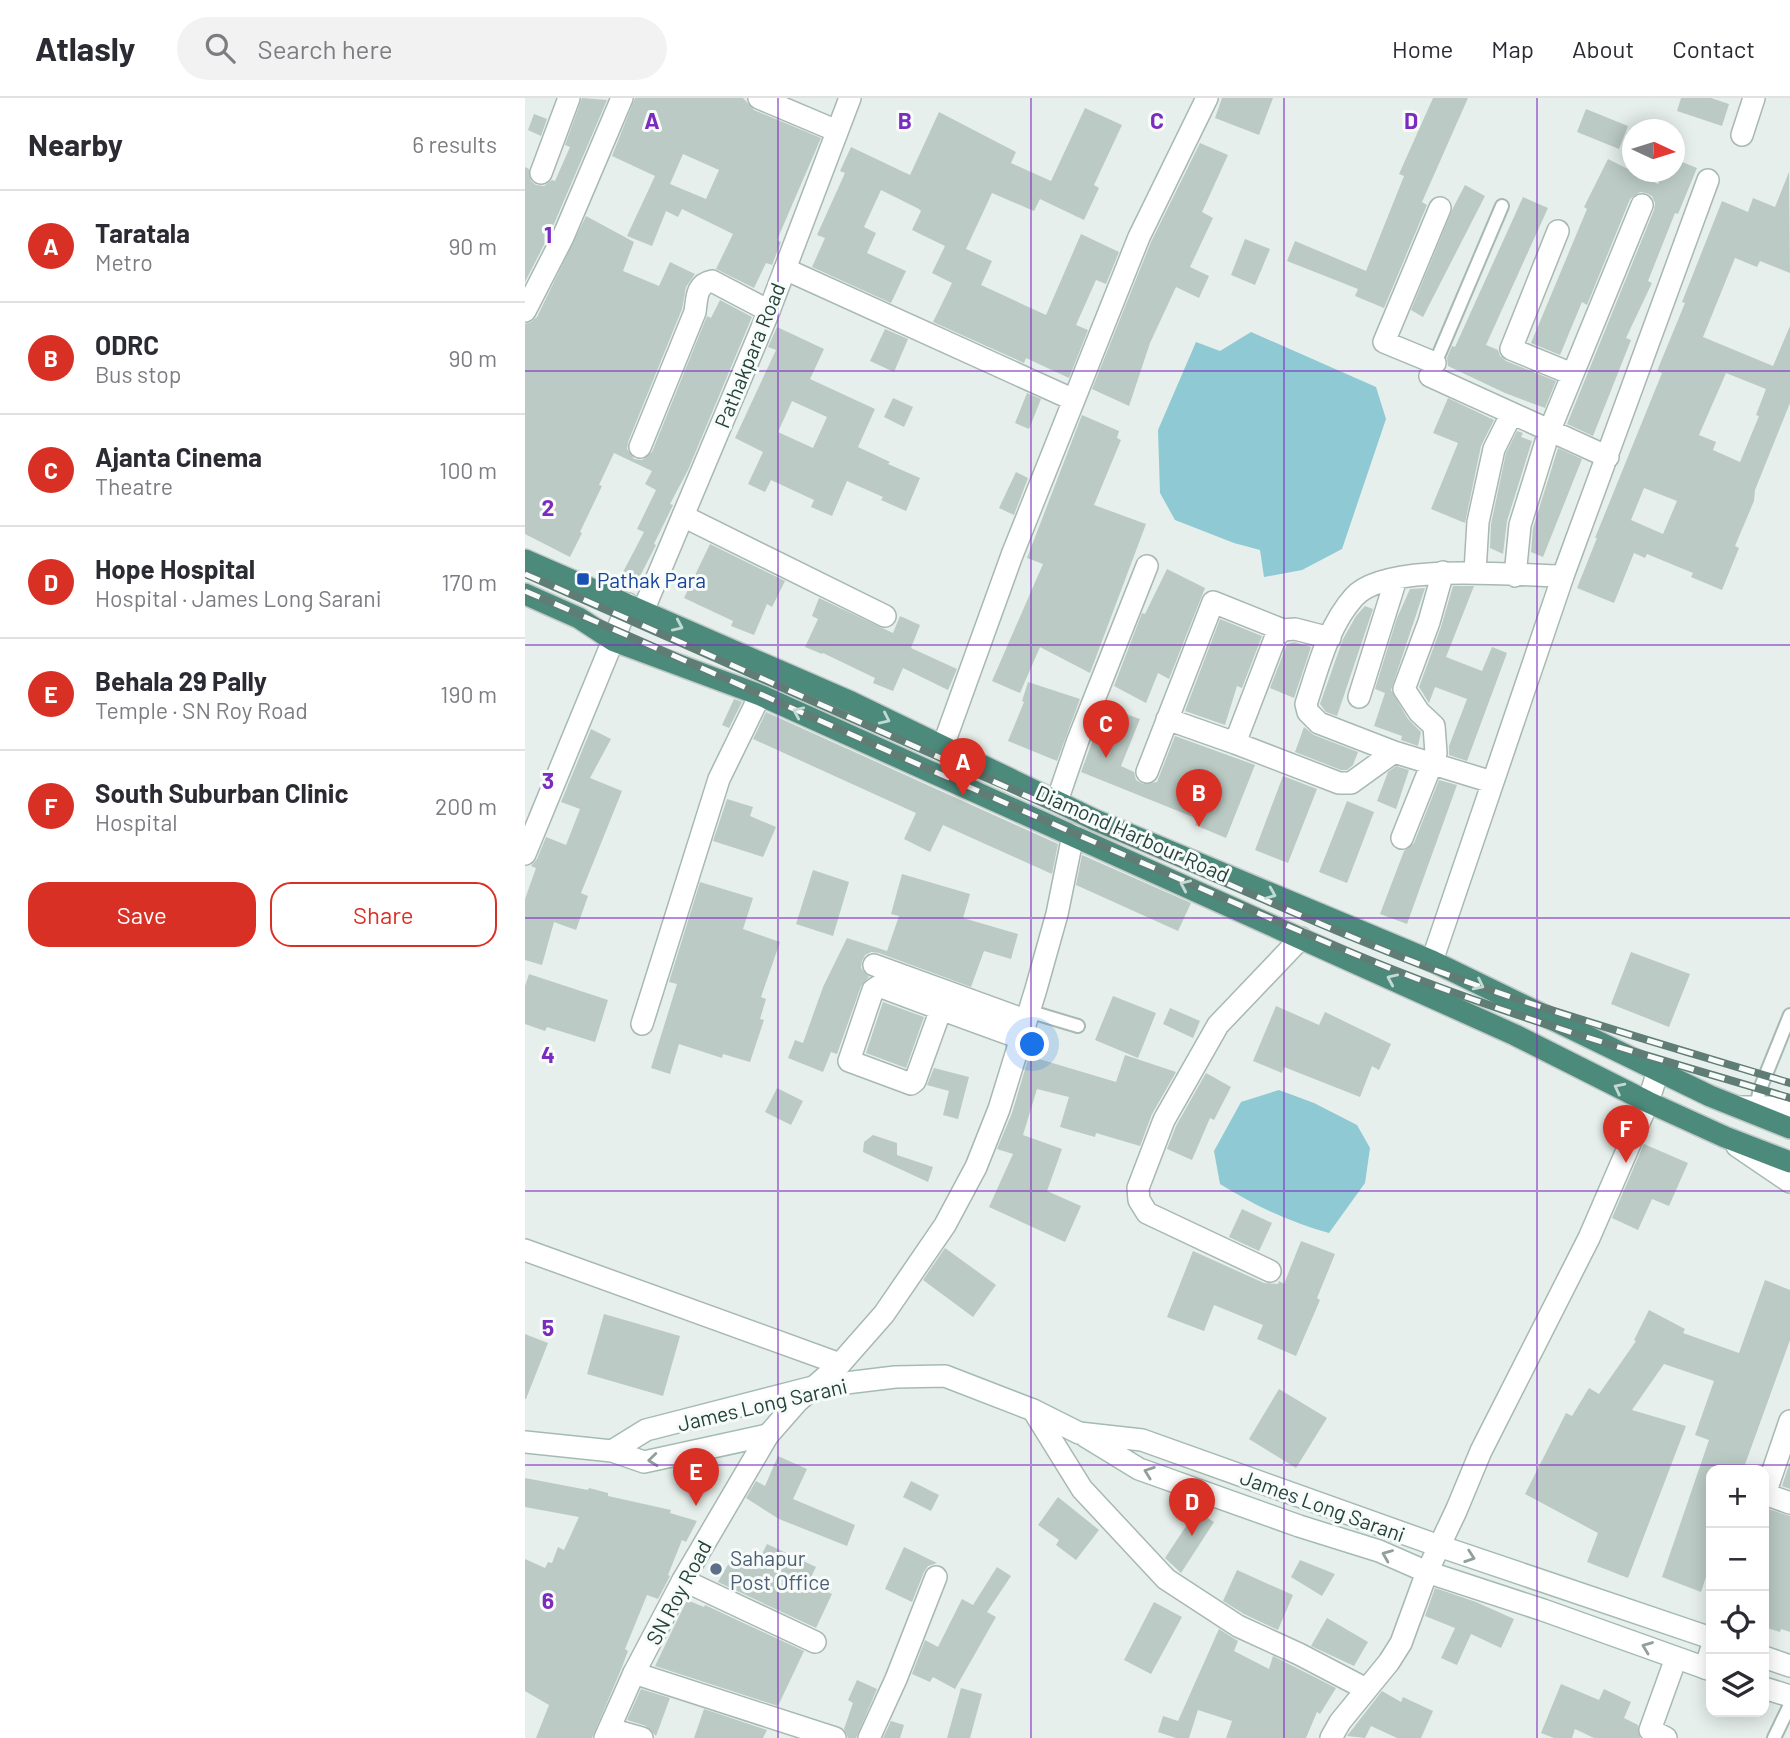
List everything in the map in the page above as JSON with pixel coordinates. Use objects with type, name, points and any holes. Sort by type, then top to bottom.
[{"type":"highway","name":"Diamond Harbour Road","points":[[525,560],[636,607],[943,746],[1095,820],[1432,961],[1658,1071],[1748,1107],[1790,1128]]},
{"type":"highway","name":"Diamond Harbour Road","points":[[525,594],[579,618],[614,641],[760,695],[1515,1035],[1725,1138],[1790,1162]]},
{"type":"street","points":[[541,173],[569,98]]},
{"type":"street","points":[[525,311],[563,237],[622,98]]},
{"type":"street","points":[[759,98],[837,131]]},
{"type":"street","name":"Pathakpara Road","points":[[525,854],[614,641],[636,607],[683,516],[769,311],[850,98]]},
{"type":"street","points":[[943,746],[1012,555],[1139,237],[1207,98]]},
{"type":"street","points":[[1742,135],[1754,98]]},
{"type":"street","points":[[1432,961],[1563,576],[1708,180]]},
{"type":"street","points":[[1515,576],[1520,525],[1549,432],[1642,205]]},
{"type":"street","points":[[1440,208],[1384,342],[1511,415],[1608,457]]},
{"type":"street","points":[[1558,231],[1511,349],[1573,374]]},
{"type":"street","points":[[785,269],[1074,400]]},
{"type":"street","points":[[640,447],[695,312],[698,289],[704,283],[712,281],[769,311]]},
{"type":"street","points":[[1475,572],[1478,522],[1494,449],[1511,415]]},
{"type":"street","points":[[683,516],[885,616]]},
{"type":"street","points":[[1056,801],[1147,566]]},
{"type":"street","points":[[1492,782],[1394,752],[1319,723],[1308,712],[1306,704],[1341,614],[1355,595],[1369,586],[1443,572],[1563,576]]},
{"type":"street","points":[[1402,838],[1436,752],[1434,726],[1419,712],[1404,689],[1429,622],[1443,572]]},
{"type":"street","points":[[1359,698],[1396,579]]},
{"type":"street","points":[[1147,772],[1213,602],[1283,630],[1295,629],[1330,638]]},
{"type":"street","points":[[1235,743],[1272,645],[1283,630]]},
{"type":"street","points":[[642,1024],[719,779],[760,695]]},
{"type":"street","points":[[1167,719],[1339,783],[1351,783],[1394,752]]},
{"type":"street","name":"SN Roy Road","points":[[608,1733],[634,1673],[683,1580],[768,1436],[813,1387],[840,1364],[884,1314],[945,1225],[976,1167],[999,1109],[1056,914],[1073,835]]},
{"type":"street","points":[[1270,1271],[1147,1213],[1139,1200],[1138,1188],[1164,1120],[1218,1025],[1301,938]]},
{"type":"street","points":[[874,965],[1024,1023]]},
{"type":"street","points":[[941,1009],[915,1081],[911,1084],[849,1060],[873,990],[879,986],[941,1009],[1024,1023]]},
{"type":"street","points":[[1331,1738],[1340,1722],[1389,1662],[1401,1643],[1427,1572],[1481,1451],[1589,1238],[1648,1102],[1658,1071]]},
{"type":"street","points":[[1748,1107],[1774,1107],[1790,1113]]},
{"type":"street","points":[[1725,1138],[1790,1182]]},
{"type":"street","points":[[525,1250],[840,1364]]},
{"type":"street","name":"James Long Sarani","points":[[612,1451],[646,1430],[813,1387],[895,1377],[945,1376],[1033,1410],[1079,1433],[1142,1440],[1439,1546],[1706,1636]]},
{"type":"street","points":[[1033,1410],[1082,1489],[1166,1578],[1238,1626],[1366,1689]]},
{"type":"street","points":[[1769,1481],[1790,1421]]},
{"type":"street","points":[[1079,1433],[1139,1469],[1299,1526],[1379,1551],[1427,1572],[1676,1658],[1706,1663]]},
{"type":"street","name":"James Long Sarani","points":[[525,1442],[612,1451],[644,1462],[768,1436]]},
{"type":"street","points":[[1769,1497],[1790,1503]]},
{"type":"street","points":[[869,1738],[896,1679],[936,1577]]},
{"type":"street","points":[[683,1580],[815,1642]]},
{"type":"street","points":[[1666,1738],[1650,1730],[1676,1658]]},
{"type":"street","points":[[1769,1659],[1790,1666]]},
{"type":"street","points":[[634,1673],[791,1726],[835,1738]]},
{"type":"street","points":[[1769,1690],[1790,1696]]},
{"type":"street","points":[[608,1733],[642,1738]]},
{"type":"lane","points":[[1433,370],[1502,206]]},
{"type":"lane","points":[[1748,1107],[1760,1089],[1790,1015]]},
{"type":"lane","points":[[1024,1023],[1078,1026]]},
{"type":"lane","points":[[1774,1738],[1790,1705]]},
{"type":"water","points":[[1251,332],[1376,387],[1386,419],[1342,549],[1302,570],[1264,577],[1260,550],[1175,520],[1160,493],[1158,430],[1196,342],[1220,351]]},
{"type":"water","points":[[1279,1090],[1314,1103],[1357,1125],[1370,1148],[1365,1183],[1329,1233],[1273,1213],[1220,1184],[1214,1151],[1241,1102]]},
{"type":"building","points":[[582,98],[607,100],[551,231],[525,282],[525,167],[529,169],[531,181],[536,185],[544,186],[552,180],[555,181],[570,147],[565,145]]},
{"type":"building","points":[[635,98],[743,98],[754,110],[821,138],[777,240],[781,242],[772,265],[766,263],[754,288],[716,269],[733,234],[682,209],[678,217],[666,211],[652,246],[627,236],[655,176],[612,156]],"holes":[[[683,154],[719,170],[706,199],[670,184]]]},
{"type":"building","points":[[1222,98],[1273,98],[1259,135],[1215,118]]},
{"type":"building","points":[[1433,98],[1468,98],[1422,202],[1427,205],[1384,308],[1355,296],[1358,289],[1287,261],[1295,241],[1366,271],[1404,176],[1399,174]]},
{"type":"building","points":[[1681,98],[1711,98],[1729,104],[1722,126],[1677,111]]},
{"type":"building","points":[[1085,108],[1122,125],[1094,185],[1099,188],[1084,220],[1040,199],[1034,211],[992,193],[966,249],[992,261],[981,285],[1046,315],[1081,234],[1119,252],[1106,284],[1096,280],[1076,325],[1088,330],[1069,378],[1026,358],[1024,363],[933,322],[952,283],[932,273],[945,246],[912,230],[921,211],[919,209],[881,190],[864,227],[876,233],[867,253],[906,271],[891,303],[812,267],[825,238],[817,235],[845,173],[840,171],[851,147],[910,175],[939,112],[1016,152],[1011,163],[1051,181]]},
{"type":"building","points":[[1586,109],[1622,124],[1622,141],[1619,149],[1577,132]]},
{"type":"building","points":[[534,114],[547,119],[541,136],[528,130]]},
{"type":"building","points":[[1200,143],[1228,155],[1202,212],[1213,218],[1190,267],[1209,276],[1199,298],[1176,287],[1150,343],[1129,406],[1092,389],[1151,242]]},
{"type":"building","points":[[1608,159],[1622,166],[1622,182],[1685,182],[1685,163],[1697,168],[1678,214],[1675,213],[1648,281],[1652,283],[1626,338],[1631,340],[1593,436],[1567,424],[1655,203],[1652,196],[1640,192],[1630,199],[1587,305],[1582,302],[1560,355],[1531,343],[1587,209],[1584,207]]},
{"type":"building","points":[[1789,172],[1790,273],[1760,261],[1757,267],[1735,258],[1703,337],[1773,366],[1790,326],[1790,403],[1755,490],[1754,501],[1735,546],[1739,548],[1722,590],[1691,577],[1693,573],[1647,554],[1645,558],[1634,553],[1614,603],[1577,588],[1662,373],[1657,371],[1722,201],[1748,212],[1753,198],[1775,207]],"holes":[[[1726,373],[1766,389],[1756,415],[1759,416],[1740,462],[1713,450],[1716,442],[1699,435]],[[1644,488],[1677,501],[1663,534],[1631,520]]]},
{"type":"building","points":[[1465,185],[1485,196],[1423,317],[1411,310]]},
{"type":"building","points":[[1523,197],[1548,208],[1486,345],[1498,350],[1506,361],[1556,381],[1545,408],[1505,393],[1448,366],[1447,358],[1452,346],[1455,347]]},
{"type":"building","points":[[586,216],[634,242],[623,271],[659,286],[670,262],[695,274],[686,287],[682,309],[628,442],[627,449],[634,459],[642,460],[652,452],[707,316],[711,318],[720,300],[752,317],[688,470],[670,504],[673,505],[654,544],[656,545],[637,582],[622,574],[644,532],[637,529],[656,490],[645,484],[652,471],[614,453],[570,557],[525,534],[525,324],[537,317]]},
{"type":"building","points":[[1245,239],[1270,249],[1255,285],[1231,275]]},
{"type":"building","points":[[777,327],[824,349],[810,379],[875,409],[858,447],[920,478],[906,511],[847,481],[832,516],[811,507],[814,500],[771,480],[765,492],[748,484],[763,452],[735,438],[776,350],[768,347]],"holes":[[[792,401],[827,417],[813,448],[778,432]]]},
{"type":"building","points":[[885,329],[908,339],[894,372],[870,361]]},
{"type":"building","points":[[1027,393],[1041,399],[1029,429],[1015,423]]},
{"type":"building","points":[[893,398],[913,407],[904,427],[884,417]]},
{"type":"building","points":[[1448,398],[1494,420],[1481,446],[1465,523],[1431,509],[1458,443],[1433,433]]},
{"type":"building","points":[[1082,415],[1119,431],[1117,438],[1121,440],[1094,505],[1146,524],[1090,673],[1040,647],[1020,693],[992,681],[1043,564],[1027,558]]},
{"type":"building","points":[[1517,431],[1523,433],[1521,437],[1532,441],[1507,521],[1503,554],[1490,548],[1491,524],[1506,453]]},
{"type":"building","points":[[1558,448],[1582,459],[1543,557],[1531,552],[1533,528]]},
{"type":"building","points":[[1016,472],[1028,478],[1014,515],[999,508]]},
{"type":"building","points":[[710,544],[785,581],[772,607],[767,604],[754,635],[731,626],[733,621],[684,598]]},
{"type":"building","points":[[1167,569],[1205,588],[1169,679],[1158,673],[1146,703],[1114,686],[1142,613],[1145,614]]},
{"type":"building","points":[[1453,586],[1474,586],[1446,657],[1482,671],[1492,647],[1507,653],[1467,761],[1449,755],[1449,746],[1467,699],[1435,687],[1429,703],[1419,687]]},
{"type":"building","points":[[1425,588],[1391,690],[1408,719],[1421,732],[1418,746],[1401,740],[1402,736],[1374,726],[1385,693],[1375,689],[1397,618],[1410,589]]},
{"type":"building","points":[[819,598],[893,633],[900,616],[920,625],[911,648],[957,669],[948,690],[903,668],[893,691],[873,683],[875,678],[805,647],[818,619],[812,616]]},
{"type":"building","points":[[1365,606],[1373,609],[1337,716],[1326,712],[1320,704],[1343,639]]},
{"type":"building","points":[[1220,619],[1262,636],[1242,688],[1237,686],[1225,725],[1185,711]]},
{"type":"building","points":[[1294,642],[1311,647],[1294,698],[1270,688],[1287,644]]},
{"type":"building","points":[[746,671],[846,714],[1001,789],[744,675]]},
{"type":"building","points":[[1028,682],[1080,699],[1057,761],[1008,741],[1024,702],[1022,701]]},
{"type":"building","points":[[734,699],[742,702],[729,728],[722,725]]},
{"type":"building","points":[[1105,707],[1140,719],[1121,766],[1134,772],[1136,780],[1143,784],[1157,782],[1175,736],[1255,765],[1226,838],[1195,825],[1198,819],[1081,772]]},
{"type":"building","points":[[766,712],[1058,844],[1052,874],[943,825],[930,852],[904,839],[916,813],[753,739]]},
{"type":"building","points":[[1304,727],[1314,735],[1358,752],[1353,765],[1347,770],[1341,770],[1295,752]]},
{"type":"building","points":[[591,729],[611,739],[590,778],[622,791],[581,893],[588,896],[576,930],[554,922],[542,965],[525,960],[525,899],[536,868],[531,866],[537,859],[546,837],[566,845],[580,809],[561,802]]},
{"type":"building","points":[[1396,766],[1409,770],[1396,809],[1377,801],[1388,772]]},
{"type":"building","points":[[1283,776],[1317,789],[1288,863],[1255,850]]},
{"type":"building","points":[[1439,780],[1457,785],[1407,924],[1380,914],[1404,851],[1414,843]]},
{"type":"building","points":[[727,799],[753,807],[750,816],[776,827],[763,857],[713,841]]},
{"type":"building","points":[[1347,801],[1374,812],[1347,883],[1319,872]]},
{"type":"building","points":[[1082,855],[1191,903],[1178,931],[1076,885]]},
{"type":"building","points":[[813,870],[849,882],[833,936],[796,924]]},
{"type":"building","points":[[902,874],[970,894],[963,918],[1018,934],[1011,959],[984,951],[971,987],[871,952],[865,955],[861,968],[869,977],[861,986],[837,1054],[831,1052],[823,1072],[788,1058],[795,1040],[803,1043],[823,987],[847,938],[887,951],[899,916],[891,914]]},
{"type":"building","points":[[700,882],[753,898],[743,929],[780,942],[761,997],[766,999],[760,1019],[764,1020],[750,1062],[723,1054],[722,1058],[679,1044],[670,1074],[651,1068],[677,984],[669,982]]},
{"type":"building","points":[[1631,952],[1690,974],[1669,1027],[1611,1004]]},
{"type":"building","points":[[529,974],[608,1000],[595,1042],[547,1027],[545,1031],[525,1024],[525,986]]},
{"type":"building","points":[[1113,996],[1156,1013],[1138,1058],[1095,1040]]},
{"type":"building","points":[[883,1002],[924,1017],[906,1068],[866,1053]]},
{"type":"building","points":[[1276,1006],[1319,1025],[1325,1012],[1391,1044],[1379,1070],[1372,1066],[1360,1097],[1284,1067],[1282,1073],[1253,1061]]},
{"type":"building","points":[[1170,1008],[1200,1021],[1193,1038],[1163,1024]]},
{"type":"building","points":[[1125,1055],[1176,1072],[1152,1114],[1140,1146],[1096,1133],[1095,1137],[1060,1127],[1069,1097],[1037,1089],[1023,1135],[1062,1149],[1047,1191],[1081,1206],[1065,1242],[989,1207],[1013,1154],[997,1149],[1012,1113],[1029,1056],[1116,1082]]},
{"type":"building","points":[[934,1068],[969,1077],[958,1119],[943,1115],[949,1091],[927,1085]]},
{"type":"building","points":[[1206,1073],[1231,1087],[1214,1120],[1210,1118],[1192,1160],[1167,1149],[1176,1126]]},
{"type":"building","points":[[777,1088],[803,1101],[791,1125],[765,1112]]},
{"type":"building","points":[[873,1135],[897,1143],[897,1155],[933,1167],[928,1182],[863,1152],[864,1142]]},
{"type":"building","points":[[1644,1144],[1688,1163],[1669,1206],[1652,1199],[1638,1230],[1612,1218]]},
{"type":"building","points":[[1242,1209],[1272,1223],[1259,1251],[1229,1237]]},
{"type":"building","points":[[1301,1241],[1335,1254],[1317,1298],[1320,1300],[1296,1356],[1257,1339],[1263,1325],[1214,1305],[1204,1331],[1167,1317],[1193,1251],[1264,1283],[1278,1284],[1279,1281],[1284,1284]]},
{"type":"building","points":[[945,1248],[996,1285],[973,1317],[923,1280]]},
{"type":"building","points":[[1765,1280],[1790,1290],[1790,1340],[1745,1465],[1706,1465],[1706,1577],[1701,1592],[1662,1577],[1709,1440],[1695,1435],[1714,1381],[1664,1364],[1632,1410],[1686,1426],[1628,1578],[1587,1562],[1598,1533],[1525,1494],[1566,1413],[1572,1416],[1589,1388],[1599,1394],[1636,1341],[1634,1340],[1649,1310],[1685,1329],[1683,1333],[1739,1353]]},
{"type":"building","points":[[604,1314],[680,1336],[663,1396],[587,1374]]},
{"type":"building","points":[[525,1334],[548,1343],[526,1399],[525,1399]]},
{"type":"building","points":[[1279,1389],[1327,1418],[1296,1468],[1249,1439]]},
{"type":"building","points":[[778,1456],[807,1469],[793,1499],[855,1525],[847,1546],[779,1519],[746,1498],[756,1481],[765,1486]]},
{"type":"building","points":[[1790,1462],[1790,1489],[1782,1486]]},
{"type":"building","points":[[525,1478],[588,1490],[589,1488],[608,1493],[608,1496],[671,1510],[670,1513],[697,1521],[686,1542],[682,1540],[668,1575],[670,1576],[658,1599],[647,1595],[625,1649],[628,1651],[622,1667],[592,1738],[536,1738],[549,1705],[525,1691],[525,1559],[545,1568],[548,1562],[552,1563],[558,1547],[564,1550],[579,1517],[525,1507]]},
{"type":"building","points":[[911,1481],[939,1495],[931,1511],[903,1497]]},
{"type":"building","points":[[1058,1497],[1099,1530],[1076,1560],[1056,1545],[1059,1540],[1038,1525]]},
{"type":"building","points":[[1769,1509],[1790,1516],[1790,1632],[1781,1629],[1780,1632],[1769,1629]]},
{"type":"building","points":[[1196,1511],[1214,1522],[1181,1573],[1165,1558]]},
{"type":"building","points":[[767,1544],[816,1567],[808,1583],[832,1594],[816,1628],[718,1582],[737,1549],[758,1562]]},
{"type":"building","points":[[904,1547],[937,1563],[928,1566],[924,1572],[912,1602],[885,1589]]},
{"type":"building","points":[[1300,1560],[1335,1574],[1322,1596],[1291,1577]]},
{"type":"building","points":[[997,1567],[1011,1576],[987,1612],[996,1617],[955,1689],[933,1677],[930,1682],[912,1674],[925,1640],[938,1647],[962,1599],[973,1605]]},
{"type":"building","points":[[1237,1570],[1293,1595],[1278,1630],[1223,1601]]},
{"type":"building","points":[[1435,1588],[1514,1619],[1501,1648],[1471,1634],[1457,1665],[1441,1658],[1455,1628],[1425,1616]]},
{"type":"building","points":[[687,1600],[704,1607],[705,1605],[804,1651],[778,1706],[655,1666]]},
{"type":"building","points":[[1154,1602],[1182,1617],[1151,1674],[1124,1660]]},
{"type":"building","points":[[1327,1618],[1368,1642],[1354,1666],[1311,1646]]},
{"type":"building","points":[[1219,1629],[1238,1641],[1234,1651],[1269,1669],[1273,1656],[1336,1688],[1320,1714],[1317,1712],[1306,1738],[1226,1738],[1232,1721],[1198,1710],[1189,1738],[1176,1738],[1158,1732],[1163,1716],[1178,1721]]},
{"type":"building","points":[[857,1680],[877,1689],[856,1738],[848,1738],[844,1729],[853,1703],[848,1700]]},
{"type":"building","points":[[1561,1684],[1599,1700],[1604,1689],[1631,1702],[1624,1718],[1638,1725],[1640,1738],[1594,1738],[1575,1729],[1572,1738],[1554,1738],[1541,1733]]},
{"type":"building","points":[[961,1688],[982,1694],[970,1738],[947,1738]]},
{"type":"building","points":[[641,1689],[670,1698],[656,1736],[646,1726],[627,1720]]},
{"type":"building","points":[[1382,1691],[1401,1702],[1403,1697],[1433,1711],[1421,1738],[1397,1738],[1371,1726],[1365,1738],[1347,1736]]},
{"type":"building","points":[[704,1709],[767,1730],[763,1738],[694,1738]]},
{"type":"building","points":[[891,1721],[904,1725],[900,1738],[883,1738]]},
{"type":"railway","points":[[525,574],[1396,955],[1554,1011],[1790,1083]]},
{"type":"railway","points":[[525,591],[1074,833],[1389,968],[1549,1025],[1790,1098]]},
{"type":"place","name":"Pathak Para","points":[[583,579]]},
{"type":"place","name":"Ajanta Cinema","points":[[1106,758]]},
{"type":"place","name":"Taratala","points":[[963,796]]},
{"type":"place","name":"ODRC","points":[[1199,827]]},
{"type":"place","name":"South Suburban Clinic","points":[[1626,1163]]},
{"type":"place","name":"Behala 29 Pally","points":[[696,1506]]},
{"type":"place","name":"Hope Hospital","points":[[1192,1536]]},
{"type":"place","name":"Sahapur Post Office","points":[[716,1569]]}]
